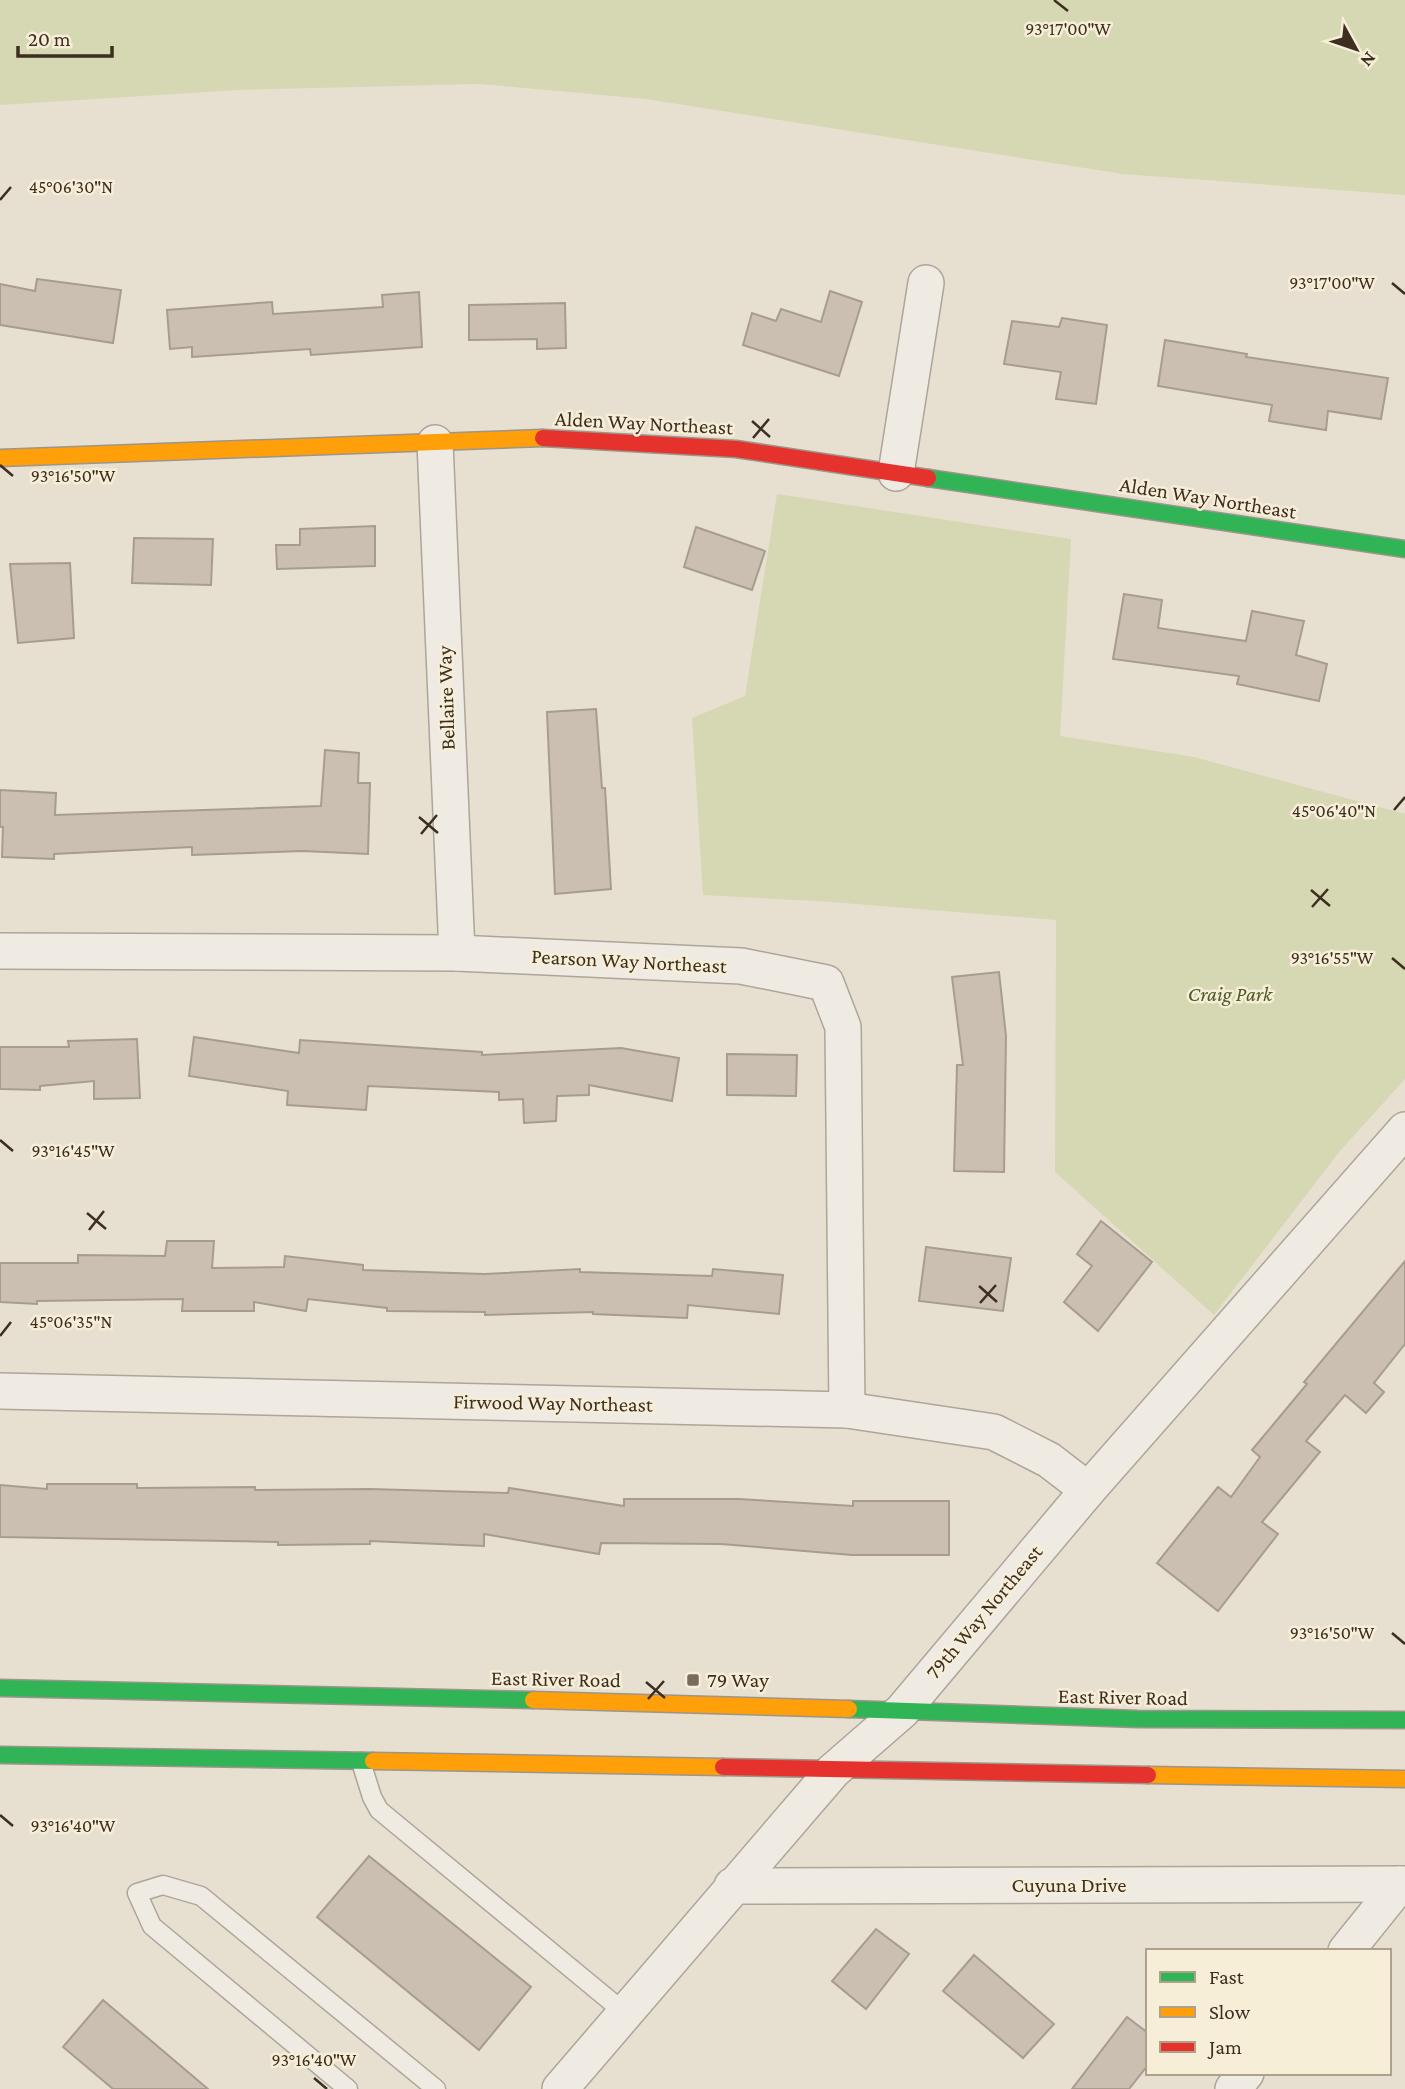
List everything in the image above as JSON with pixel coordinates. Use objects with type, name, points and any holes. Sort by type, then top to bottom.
[{"type":"main road","name":"Alden Way Northeast","points":[[0,458],[540,438],[660,444],[736,449],[1405,549]]},
{"type":"main road","name":"East River Road","points":[[0,1688],[632,1702],[1137,1719],[1405,1720]]},
{"type":"main road","points":[[0,1755],[1405,1779]]},
{"type":"street","points":[[896,472],[926,283]]},
{"type":"street","name":"Bellaire Way","points":[[435,443],[457,953]]},
{"type":"street","name":"Pearson Way Northeast","points":[[0,951],[457,953],[741,966],[826,983],[843,1027],[847,1410]]},
{"type":"street","name":"79th Way Northeast","points":[[560,2089],[833,1771],[901,1711],[1088,1490],[1405,1130]]},
{"type":"street","name":"Firwood Way Northeast","points":[[0,1391],[847,1410],[994,1432],[1049,1460],[1088,1490]]},
{"type":"street","points":[[1348,1949],[1403,1884]]},
{"type":"street","name":"Cuyuna Drive","points":[[732,1886],[1403,1884]]},
{"type":"street","points":[[1233,2089],[1244,2075]]},
{"type":"lane","points":[[361,1762],[379,1810],[625,2013]]},
{"type":"lane","points":[[348,2089],[152,1926],[137,1893],[163,1885],[201,1896],[436,2089]]},
{"type":"green space","points":[[0,0],[1405,0],[1405,195],[1123,174],[646,99],[480,84],[238,90],[0,105]]},
{"type":"green space","name":"Craig Park","points":[[777,494],[1071,539],[1060,736],[1194,757],[1405,814],[1405,1079],[1340,1151],[1214,1315],[1055,1172],[1056,920],[703,895],[692,718],[745,696]]},
{"type":"building","points":[[37,279],[121,290],[113,343],[0,325],[0,284],[35,291]]},
{"type":"building","points":[[830,291],[862,302],[839,376],[743,345],[752,313],[776,321],[781,309],[821,322]]},
{"type":"building","points":[[419,292],[422,347],[311,355],[310,349],[192,357],[192,347],[170,349],[167,310],[272,302],[273,314],[383,307],[382,295]]},
{"type":"building","points":[[565,303],[566,348],[537,349],[537,339],[469,340],[469,305]]},
{"type":"building","points":[[1062,318],[1107,325],[1096,404],[1056,399],[1061,372],[1004,364],[1012,321],[1059,327]]},
{"type":"building","points":[[1165,340],[1247,354],[1246,357],[1388,378],[1381,419],[1328,411],[1326,430],[1269,421],[1272,405],[1158,386]]},
{"type":"building","points":[[375,526],[375,566],[277,569],[276,545],[300,545],[300,529]]},
{"type":"building","points":[[696,527],[765,551],[752,590],[684,567]]},
{"type":"building","points":[[134,538],[213,539],[211,585],[132,583]]},
{"type":"building","points":[[70,563],[74,638],[18,643],[10,564]]},
{"type":"building","points":[[1124,594],[1162,600],[1158,628],[1246,641],[1252,611],[1304,621],[1296,655],[1327,664],[1319,701],[1237,684],[1239,676],[1113,659]]},
{"type":"building","points":[[596,709],[602,788],[605,788],[611,889],[555,894],[547,712]]},
{"type":"building","points":[[325,750],[359,753],[358,783],[370,783],[368,854],[303,851],[192,855],[192,847],[54,854],[54,859],[2,857],[0,790],[56,793],[55,815],[321,806]]},
{"type":"building","points":[[999,972],[1006,1036],[1004,1172],[954,1171],[957,1065],[963,1065],[952,977]]},
{"type":"building","points":[[194,1037],[299,1053],[300,1040],[482,1052],[482,1055],[621,1048],[679,1058],[672,1101],[589,1085],[589,1095],[557,1096],[556,1121],[524,1123],[523,1099],[499,1100],[499,1092],[368,1086],[366,1110],[287,1105],[288,1091],[189,1076]]},
{"type":"building","points":[[137,1039],[140,1098],[94,1099],[94,1081],[40,1086],[40,1090],[0,1089],[0,1047],[69,1047],[68,1041]]},
{"type":"building","points":[[727,1054],[797,1055],[796,1096],[727,1095]]},
{"type":"building","points":[[1101,1221],[1152,1262],[1098,1331],[1064,1302],[1092,1266],[1077,1254]]},
{"type":"building","points":[[167,1241],[214,1241],[212,1268],[284,1267],[285,1256],[363,1265],[363,1270],[484,1274],[580,1269],[580,1272],[712,1276],[713,1269],[783,1275],[779,1314],[688,1305],[687,1318],[593,1312],[485,1315],[485,1312],[387,1311],[387,1308],[308,1299],[306,1311],[254,1302],[254,1311],[182,1311],[183,1299],[37,1301],[37,1304],[0,1302],[0,1263],[78,1263],[78,1255],[165,1256]]},
{"type":"building","points":[[926,1247],[1011,1258],[1003,1311],[919,1301]]},
{"type":"building","points":[[1405,1261],[1405,1344],[1374,1383],[1384,1392],[1366,1413],[1345,1395],[1306,1441],[1320,1452],[1262,1522],[1278,1534],[1218,1611],[1157,1563],[1218,1487],[1231,1497],[1260,1457],[1252,1450],[1307,1384],[1304,1382]]},
{"type":"building","points":[[47,1484],[137,1484],[137,1488],[255,1487],[255,1490],[370,1489],[508,1493],[509,1488],[624,1506],[624,1499],[738,1499],[853,1506],[853,1501],[949,1501],[949,1555],[852,1555],[721,1544],[601,1543],[599,1554],[484,1534],[484,1546],[370,1541],[370,1544],[278,1545],[278,1542],[0,1537],[0,1485],[47,1489]]},
{"type":"building","points":[[369,1856],[531,1987],[479,2050],[317,1917]]},
{"type":"building","points":[[876,1929],[909,1954],[866,2009],[832,1981]]},
{"type":"building","points":[[974,1955],[1054,2024],[1023,2058],[943,1991]]},
{"type":"building","points":[[103,2000],[208,2089],[113,2089],[63,2047]]},
{"type":"building","points":[[1127,2017],[1146,2031],[1146,2068],[1129,2089],[1072,2089]]},
{"type":"traffic: fast","points":[[928,478],[1405,549]]},
{"type":"traffic: fast","points":[[0,1688],[533,1700]]},
{"type":"traffic: fast","points":[[849,1709],[1137,1719],[1405,1720]]},
{"type":"traffic: fast","points":[[0,1755],[373,1761]]},
{"type":"traffic: slow","points":[[0,458],[543,438]]},
{"type":"traffic: slow","points":[[533,1700],[849,1709]]},
{"type":"traffic: slow","points":[[373,1761],[723,1767]]},
{"type":"traffic: slow","points":[[1148,1775],[1405,1779]]},
{"type":"traffic: jam","points":[[543,438],[736,449],[928,478]]},
{"type":"traffic: jam","points":[[723,1767],[1148,1775]]},
{"type":"place","name":"79 Way","points":[[693,1680]]}]
